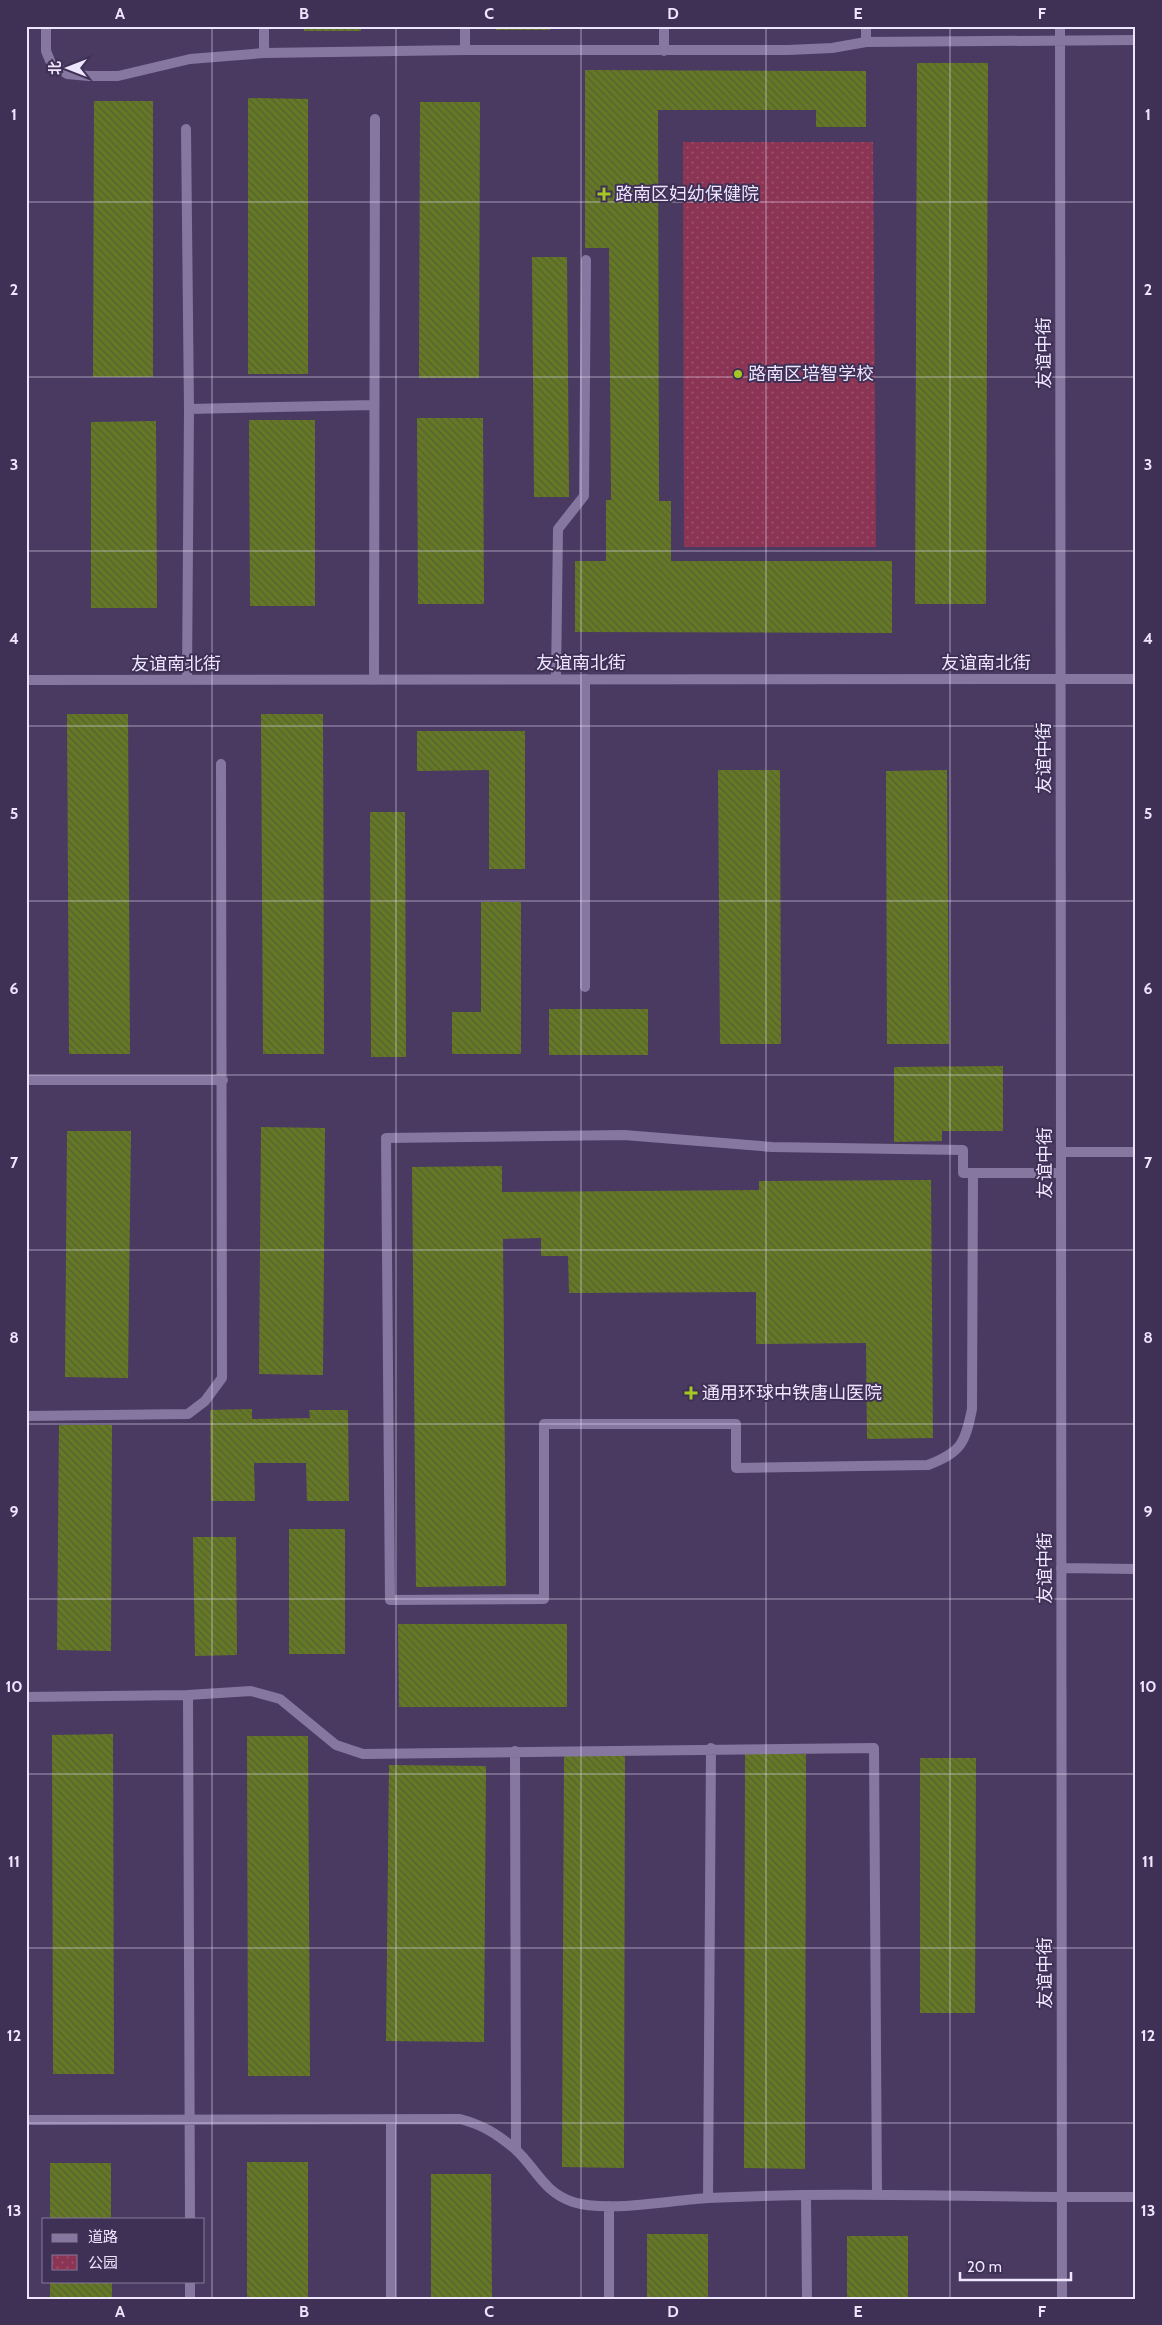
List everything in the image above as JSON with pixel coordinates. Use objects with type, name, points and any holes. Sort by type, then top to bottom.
[{"type":"street","points":[[46,26],[46,51],[51,63],[67,74],[118,76],[190,58],[264,53],[465,50],[797,50],[832,48],[866,42],[1136,40]]},
{"type":"street","points":[[264,26],[264,53]]},
{"type":"street","points":[[465,26],[465,50]]},
{"type":"street","points":[[664,26],[664,51]]},
{"type":"street","points":[[866,26],[866,42]]},
{"type":"street","name":"友谊中街","points":[[1060,26],[1062,2299]]},
{"type":"street","points":[[374,680],[375,119]]},
{"type":"street","points":[[186,129],[189,409],[187,680]]},
{"type":"street","points":[[556,678],[558,529],[584,496],[586,260]]},
{"type":"street","points":[[189,409],[374,405]]},
{"type":"street","name":"友谊南北街","points":[[26,680],[556,678],[1136,679]]},
{"type":"street","points":[[585,679],[585,987]]},
{"type":"street","points":[[26,1416],[188,1414],[205,1401],[222,1378],[221,764]]},
{"type":"street","points":[[26,1080],[223,1080]]},
{"type":"street","points":[[973,1173],[972,1409],[967,1436],[950,1456],[928,1465],[736,1468],[736,1424],[544,1424],[544,1599],[390,1600],[386,1138],[624,1135],[772,1147],[963,1150],[964,1173],[973,1173],[1061,1173]]},
{"type":"street","points":[[1061,1152],[1136,1152]]},
{"type":"street","points":[[1061,1568],[1136,1569]]},
{"type":"street","points":[[26,1697],[188,1695],[252,1691],[280,1699],[336,1745],[363,1754],[711,1748],[874,1748],[877,2195]]},
{"type":"street","points":[[188,1695],[190,2218]]},
{"type":"street","points":[[708,2198],[711,1748]]},
{"type":"street","points":[[515,1751],[516,2150]]},
{"type":"street","points":[[26,2120],[460,2119],[483,2125],[516,2150],[549,2190],[574,2202],[609,2206],[708,2198],[806,2196],[1136,2197]]},
{"type":"street","points":[[391,2120],[391,2299]]},
{"type":"street","points":[[806,2196],[807,2299]]},
{"type":"street","points":[[609,2206],[609,2299]]},
{"type":"street","points":[[190,2282],[190,2299]]},
{"type":"green space","name":"路南区培智学校","points":[[683,142],[873,142],[876,547],[684,547]]},
{"type":"building","points":[[304,26],[361,26],[361,31],[304,31]]},
{"type":"building","points":[[496,26],[550,26],[550,30],[496,30]]},
{"type":"building","points":[[917,63],[988,63],[986,604],[915,604]]},
{"type":"building","points":[[585,70],[866,71],[866,127],[816,127],[816,110],[658,110],[659,501],[671,501],[671,561],[892,561],[892,633],[575,632],[575,561],[606,561],[606,500],[611,500],[609,248],[585,248]]},
{"type":"building","points":[[248,98],[308,99],[308,374],[248,374]]},
{"type":"building","points":[[94,101],[153,101],[153,377],[93,377]]},
{"type":"building","points":[[420,102],[480,102],[479,378],[419,378]]},
{"type":"building","points":[[532,257],[567,257],[569,497],[534,497]]},
{"type":"building","points":[[417,418],[483,418],[484,604],[418,604]]},
{"type":"building","points":[[249,420],[315,420],[315,606],[250,606]]},
{"type":"building","points":[[156,421],[157,608],[91,608],[91,422]]},
{"type":"building","points":[[67,714],[128,714],[130,1054],[69,1054]]},
{"type":"building","points":[[261,714],[323,714],[324,1054],[263,1054]]},
{"type":"building","points":[[417,731],[525,731],[525,869],[489,869],[489,770],[417,771]]},
{"type":"building","points":[[718,770],[780,770],[781,1044],[720,1044]]},
{"type":"building","points":[[947,770],[949,1044],[887,1044],[886,771]]},
{"type":"building","points":[[370,812],[405,812],[406,1057],[371,1057]]},
{"type":"building","points":[[481,902],[521,902],[521,1054],[452,1054],[452,1012],[481,1012]]},
{"type":"building","points":[[549,1009],[648,1009],[648,1055],[549,1055]]},
{"type":"building","points":[[1003,1066],[1003,1131],[942,1131],[942,1141],[894,1142],[894,1067]]},
{"type":"building","points":[[261,1127],[325,1128],[323,1375],[259,1374]]},
{"type":"building","points":[[67,1131],[131,1131],[128,1378],[65,1377]]},
{"type":"building","points":[[502,1166],[502,1192],[759,1190],[759,1181],[931,1180],[933,1438],[867,1439],[866,1343],[756,1344],[756,1292],[569,1293],[568,1256],[541,1256],[541,1238],[503,1239],[506,1586],[416,1587],[412,1167]]},
{"type":"building","points":[[252,1409],[252,1419],[310,1418],[309,1410],[348,1410],[349,1501],[307,1501],[306,1463],[254,1463],[255,1501],[211,1501],[210,1410]]},
{"type":"building","points":[[59,1425],[112,1425],[111,1651],[57,1650]]},
{"type":"building","points":[[289,1529],[345,1529],[345,1654],[289,1654]]},
{"type":"building","points":[[193,1537],[236,1537],[237,1655],[195,1656]]},
{"type":"building","points":[[398,1624],[567,1624],[567,1707],[399,1707]]},
{"type":"building","points":[[113,1734],[114,2074],[53,2074],[52,1735]]},
{"type":"building","points":[[247,1736],[308,1736],[310,2076],[248,2076]]},
{"type":"building","points":[[564,1753],[625,1753],[624,2168],[562,2167]]},
{"type":"building","points":[[745,1754],[806,1754],[805,2169],[744,2168]]},
{"type":"building","points":[[920,1758],[976,1758],[975,2013],[920,2013]]},
{"type":"building","points":[[389,1765],[486,1766],[484,2042],[386,2041]]},
{"type":"building","points":[[247,2162],[308,2162],[308,2299],[247,2299]]},
{"type":"building","points":[[50,2163],[111,2163],[111,2218],[50,2218]]},
{"type":"building","points":[[431,2174],[491,2174],[492,2299],[431,2299]]},
{"type":"building","points":[[647,2234],[708,2234],[708,2299],[647,2299]]},
{"type":"building","points":[[847,2236],[908,2236],[908,2299],[847,2299]]},
{"type":"building","points":[[50,2282],[112,2282],[112,2299],[50,2299]]},
{"type":"place","name":"路南区妇幼保健院","points":[[604,194]]},
{"type":"place","name":"路南区培智学校","points":[[738,374]]},
{"type":"place","name":"通用环球中铁唐山医院","points":[[691,1393]]}]
